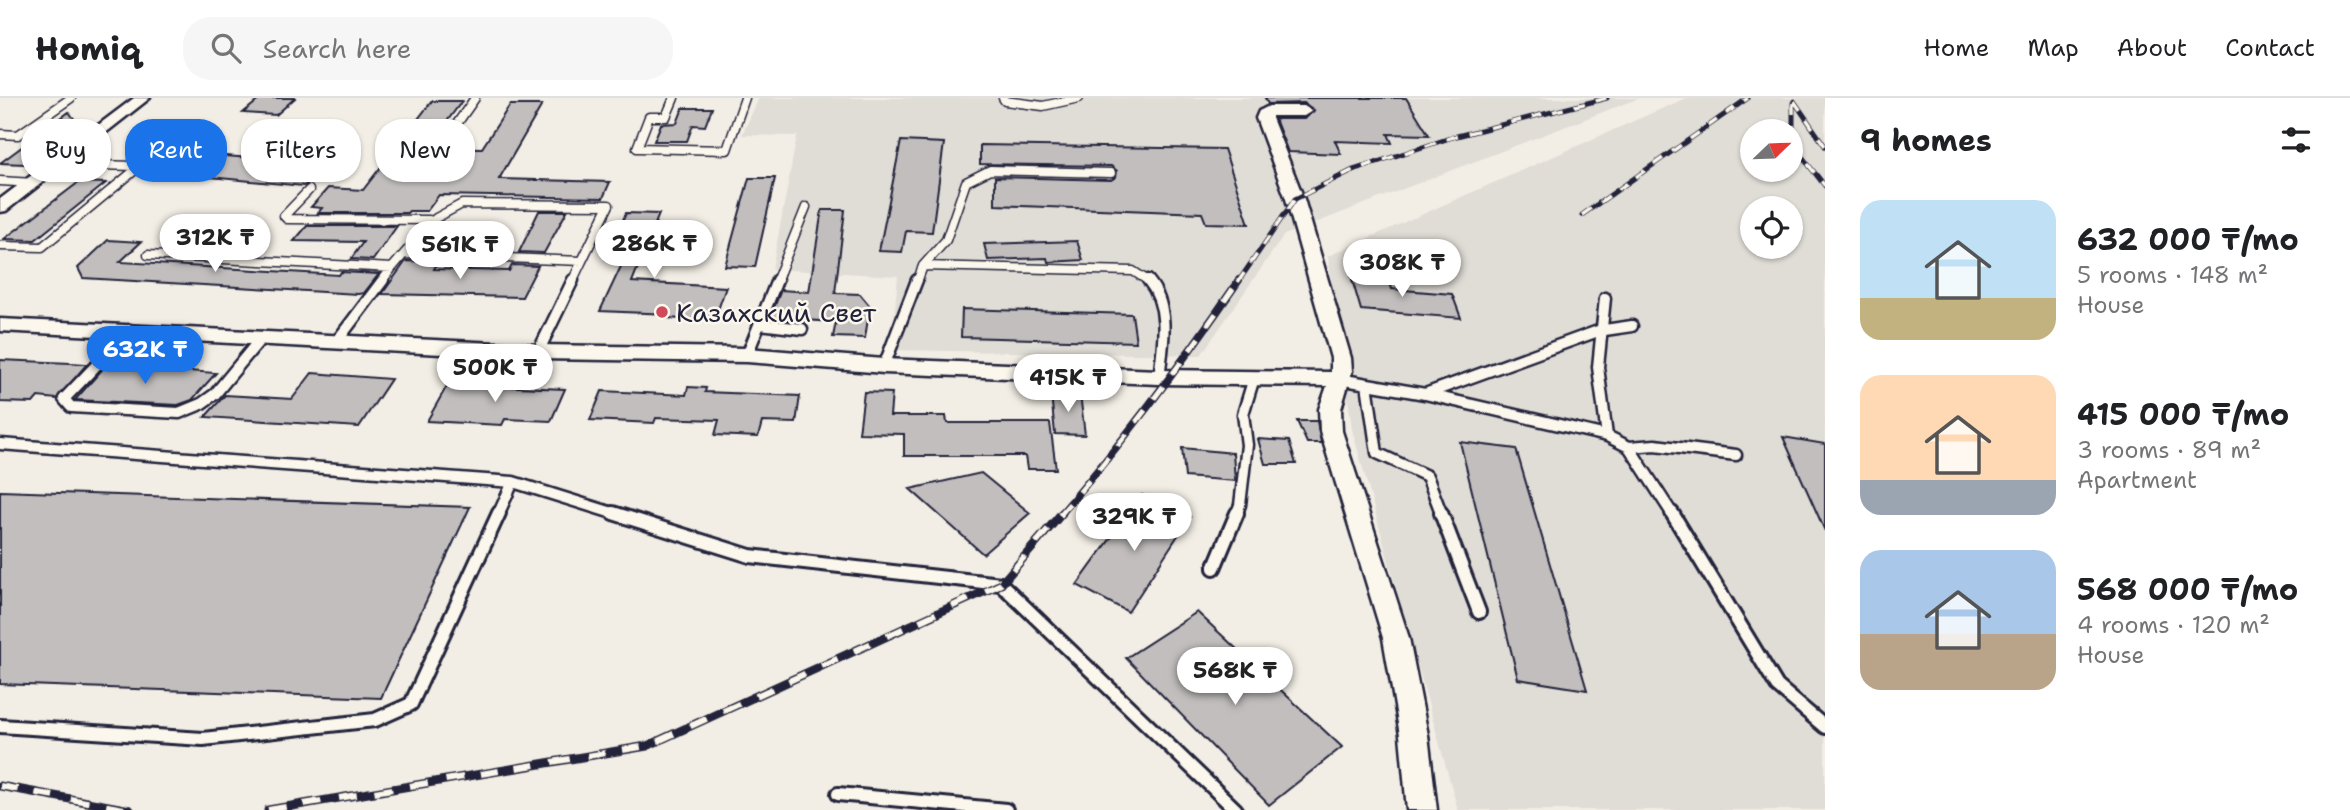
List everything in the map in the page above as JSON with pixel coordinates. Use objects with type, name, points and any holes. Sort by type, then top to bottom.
[{"type":"street","points":[[111,123],[143,98]]},
{"type":"street","points":[[1304,111],[1269,111],[1264,114],[1264,118],[1308,244],[1341,358],[1339,379],[1330,409],[1331,431],[1396,638],[1415,736],[1422,810]]},
{"type":"street","points":[[0,207],[34,183]]},
{"type":"street","points":[[0,325],[538,352],[747,355],[884,366],[1159,377],[1339,379]]},
{"type":"lane","points":[[0,134],[18,135],[71,98]]},
{"type":"lane","points":[[460,119],[475,98]]},
{"type":"lane","points":[[674,98],[666,117],[649,117],[637,148],[727,150],[745,98]]},
{"type":"lane","points":[[1003,98],[1005,101],[1043,107],[1079,98]]},
{"type":"lane","points":[[884,366],[923,266],[947,240],[966,182],[975,175],[990,170],[1111,173]]},
{"type":"lane","points":[[0,246],[42,247],[125,178]]},
{"type":"lane","points":[[0,181],[34,183]]},
{"type":"lane","points":[[309,190],[286,212],[284,216],[287,219],[429,220]]},
{"type":"lane","points":[[337,341],[429,220],[444,210],[462,204],[609,205],[538,352]]},
{"type":"lane","points":[[747,355],[806,207]]},
{"type":"lane","points":[[404,254],[582,261]]},
{"type":"lane","points":[[148,255],[392,268]]},
{"type":"lane","points":[[923,266],[1133,271],[1146,275],[1156,286],[1165,326],[1159,377]]},
{"type":"lane","points":[[1605,298],[1598,331],[1597,396],[1607,436]]},
{"type":"lane","points":[[760,324],[802,329]]},
{"type":"lane","points":[[1425,394],[1598,331],[1632,326]]},
{"type":"lane","points":[[130,330],[64,399],[71,407],[179,413],[201,404],[215,394],[262,337]]},
{"type":"lane","points":[[1214,568],[1240,505],[1247,445],[1243,414],[1254,378]]},
{"type":"lane","points":[[1339,379],[1425,394],[1607,436],[1629,446],[1693,545],[1777,686],[1825,727]]},
{"type":"lane","points":[[1367,384],[1377,453],[1427,476],[1479,612]]},
{"type":"lane","points":[[0,443],[513,482],[750,556],[1001,584],[1236,810]]},
{"type":"lane","points":[[1629,446],[1648,443],[1713,455],[1736,455]]},
{"type":"lane","points":[[0,726],[203,739],[375,720],[411,704],[513,482]]},
{"type":"lane","points":[[838,794],[1006,810]]},
{"type":"shaded area","points":[[759,98],[1639,98],[1284,235],[1201,355],[891,350],[898,276],[772,269],[797,136],[742,135]]},
{"type":"shaded area","points":[[1686,98],[1825,98],[1825,810],[1458,810],[1352,429],[1328,256]]},
{"type":"building","points":[[261,98],[295,98],[276,115],[243,113]]},
{"type":"building","points":[[1265,98],[1406,98],[1429,135],[1388,134],[1392,143],[1335,141],[1341,154],[1288,152],[1275,119],[1304,119],[1314,110],[1304,103],[1268,104]]},
{"type":"building","points":[[432,101],[462,101],[449,119],[418,119]]},
{"type":"building","points":[[510,105],[542,105],[499,179],[610,182],[603,198],[439,195],[427,211],[407,213],[318,213],[322,208],[311,207],[328,188],[363,190],[375,175],[375,182],[475,182],[475,148],[482,148]]},
{"type":"building","points":[[683,108],[712,108],[705,126],[693,125],[687,141],[654,141],[661,124],[677,123]]},
{"type":"building","points":[[69,112],[74,119],[60,119]]},
{"type":"building","points":[[901,141],[944,143],[932,232],[906,231],[902,252],[879,251]]},
{"type":"building","points":[[980,145],[1224,149],[1249,224],[1206,223],[1202,213],[995,205],[995,177],[1111,180],[1116,177],[1117,171],[1111,166],[980,164]]},
{"type":"building","points":[[21,147],[21,164],[0,163]]},
{"type":"building","points":[[227,156],[241,157],[241,180],[227,179]]},
{"type":"building","points":[[749,178],[775,178],[755,267],[725,266]]},
{"type":"building","points":[[79,182],[106,183],[35,240],[4,239]]},
{"type":"building","points":[[262,182],[310,182],[304,186]]},
{"type":"building","points":[[822,210],[845,210],[835,293],[860,294],[870,306],[865,338],[833,337],[836,322],[770,318],[781,290],[809,292]]},
{"type":"building","points":[[539,211],[567,211],[544,253],[519,252]]},
{"type":"building","points":[[626,213],[659,214],[632,282],[726,287],[714,321],[667,318],[669,314],[600,311],[624,260],[606,259]]},
{"type":"building","points":[[307,226],[397,226],[373,260],[351,259],[363,242],[294,241]]},
{"type":"building","points":[[108,240],[141,242],[120,262],[339,275],[341,272],[379,274],[364,293],[358,294],[83,278],[78,268]]},
{"type":"building","points":[[1077,241],[1083,260],[1048,262],[1047,258],[988,260],[984,244]]},
{"type":"building","points":[[406,261],[438,262],[434,269],[509,271],[512,265],[538,266],[522,297],[382,294]]},
{"type":"building","points":[[1351,276],[1389,279],[1392,289],[1452,294],[1461,318],[1361,310]]},
{"type":"building","points":[[962,309],[1132,314],[1136,342],[961,337]]},
{"type":"building","points":[[0,360],[87,364],[57,399],[38,397],[33,403],[0,402]]},
{"type":"building","points":[[106,365],[216,373],[192,400],[178,405],[75,400]]},
{"type":"building","points":[[312,373],[391,379],[359,427],[205,417],[225,395],[292,399]]},
{"type":"building","points":[[448,384],[565,389],[551,421],[505,419],[502,425],[427,421]]},
{"type":"building","points":[[688,387],[706,388],[705,392],[800,396],[796,423],[762,422],[758,437],[715,435],[719,420],[656,418],[654,423],[590,420],[602,391],[686,395]]},
{"type":"building","points":[[864,392],[892,393],[890,416],[946,416],[947,423],[1050,423],[1056,469],[1027,469],[1025,456],[904,456],[904,434],[859,433]]},
{"type":"building","points":[[1051,393],[1080,394],[1085,435],[1055,434]]},
{"type":"building","points":[[1297,421],[1317,421],[1321,443],[1307,443]]},
{"type":"building","points":[[1783,437],[1825,444],[1825,531]]},
{"type":"building","points":[[1258,439],[1289,441],[1296,464],[1265,464]]},
{"type":"building","points":[[1460,442],[1516,449],[1587,690],[1518,679]]},
{"type":"building","points":[[1182,448],[1233,453],[1235,481],[1185,477]]},
{"type":"building","points":[[981,473],[1030,513],[983,554],[910,489]]},
{"type":"building","points":[[0,491],[470,507],[381,698],[0,684]]},
{"type":"building","points":[[1142,495],[1190,517],[1128,612],[1077,585]]},
{"type":"building","points":[[1197,612],[1342,747],[1269,805],[1126,658]]},
{"type":"railway","points":[[1238,282],[1295,199],[1353,170],[1453,137],[1607,98]]},
{"type":"railway","points":[[1582,215],[1748,98]]},
{"type":"railway","points":[[1794,101],[1825,146]]},
{"type":"railway","points":[[1793,103],[1793,145],[1825,186]]},
{"type":"railway","points":[[1060,515],[1153,400],[1239,280]]},
{"type":"railway","points":[[268,810],[647,746],[1001,584],[1062,513]]},
{"type":"railway","points":[[0,786],[130,810]]},
{"type":"place","name":"Казахский Свет","points":[[662,312]]}]
